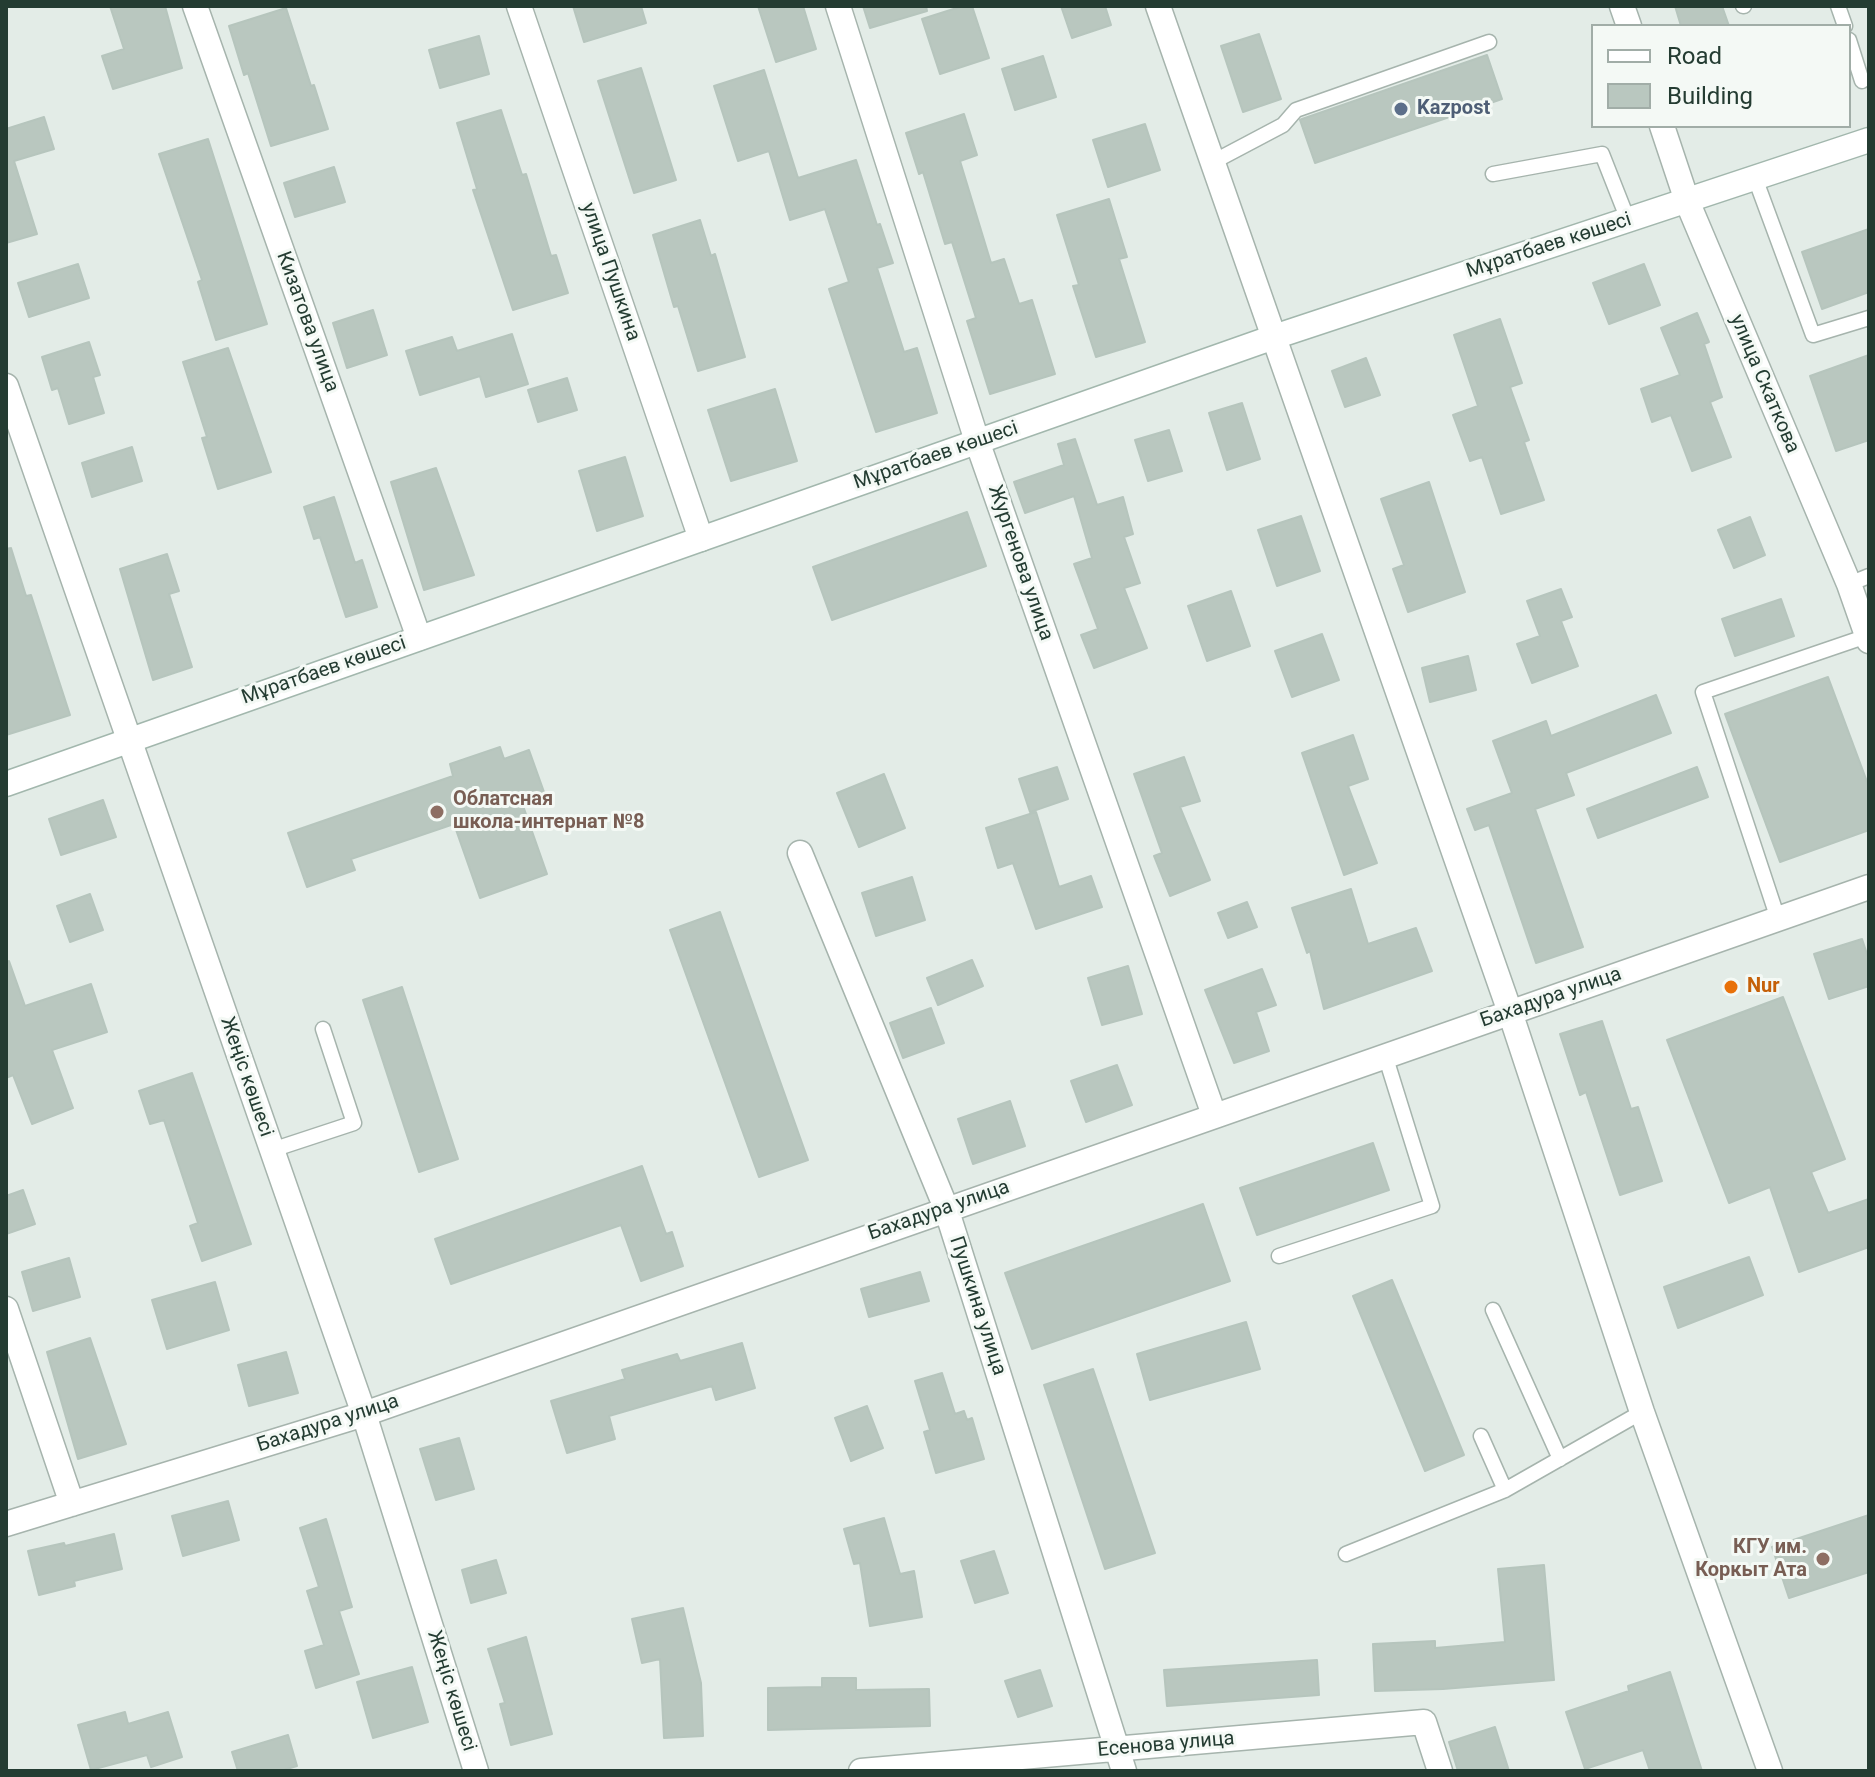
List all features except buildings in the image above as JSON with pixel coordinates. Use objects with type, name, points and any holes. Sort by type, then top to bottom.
[{"type":"street","name":"Кизатова улица","points":[[195,6],[419,638]]},
{"type":"street","name":"улица Пушкина","points":[[519,6],[701,539]]},
{"type":"street","name":"Жургенова улица","points":[[838,6],[977,441],[1214,1115]]},
{"type":"street","points":[[1158,6],[1510,1012],[1642,1412],[1770,1771]]},
{"type":"street","name":"улица Скаткова","points":[[1663,128],[1687,201],[1859,580],[1868,638]]},
{"type":"street","name":"Мұратбаев көшесі","points":[[6,784],[1274,337],[1869,140]]},
{"type":"street","name":"Жеңіс көшесі","points":[[6,386],[364,1414],[476,1771]]},
{"type":"street","name":"Пушкина улица","points":[[800,853],[946,1208],[1120,1760]]},
{"type":"street","name":"Бахадура улица","points":[[6,1524],[364,1414],[1869,887]]},
{"type":"street","points":[[6,1309],[72,1504]]},
{"type":"street","name":"Есенова улица","points":[[864,1771],[1120,1760],[1424,1722],[1440,1771]]},
{"type":"lane","points":[[1213,162],[1283,125],[1296,110],[1489,42]]},
{"type":"lane","points":[[1851,46],[1862,81]]},
{"type":"lane","points":[[1493,174],[1602,154],[1628,220]]},
{"type":"lane","points":[[1755,178],[1813,335],[1869,318]]},
{"type":"lane","points":[[1778,919],[1703,692],[1868,638]]},
{"type":"lane","points":[[272,1150],[354,1123],[323,1029]]},
{"type":"lane","points":[[1279,1256],[1432,1206],[1385,1055]]},
{"type":"lane","points":[[1493,1310],[1560,1459]]},
{"type":"lane","points":[[1346,1554],[1505,1490],[1642,1412]]},
{"type":"lane","points":[[1481,1436],[1505,1490]]},
{"type":"place","name":"Kazpost","points":[[1401,109]]},
{"type":"place","name":"Облатсная школа-интернат №8","points":[[437,812]]},
{"type":"place","name":"Nur","points":[[1731,987]]},
{"type":"place","name":"КГУ им. Коркыт Ата","points":[[1823,1559]]}]
